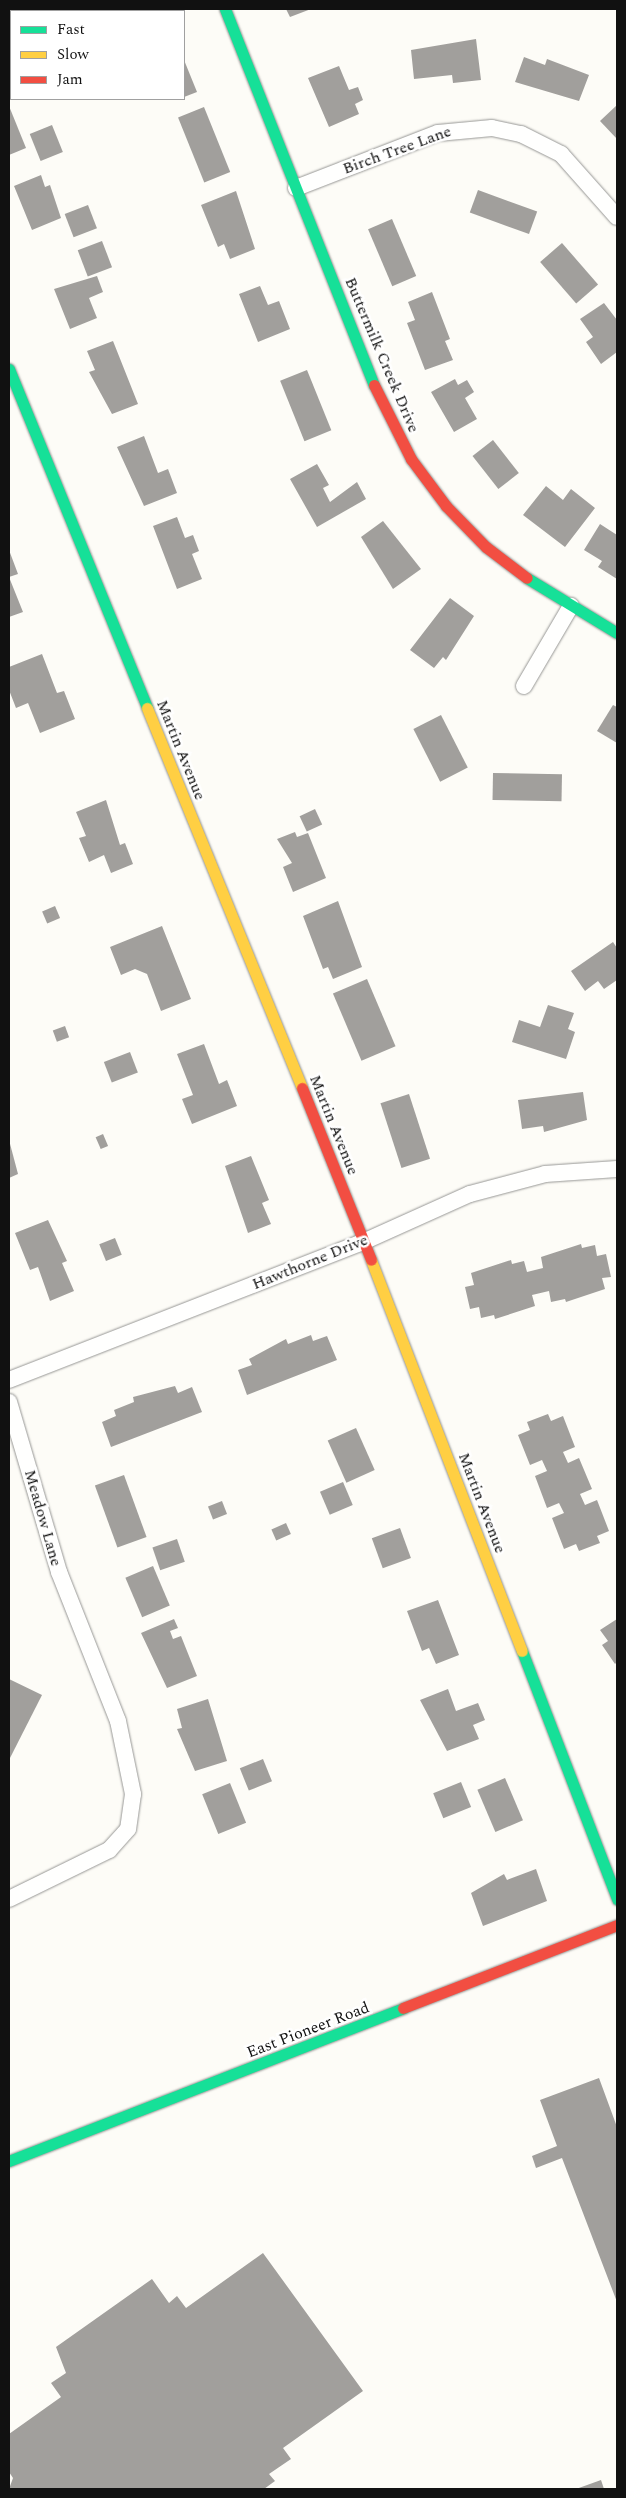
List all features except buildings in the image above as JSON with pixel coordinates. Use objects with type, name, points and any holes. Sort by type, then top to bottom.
[{"type":"street","name":"Buttermilk Creek Drive","points":[[225,9],[384,408],[411,459],[446,506],[486,547],[571,606],[617,632]]},
{"type":"street","name":"Birch Tree Lane","points":[[296,188],[438,133],[492,128],[526,136],[561,154],[617,217]]},
{"type":"street","name":"Martin Avenue","points":[[9,369],[364,1242],[617,1899]]},
{"type":"street","points":[[524,686],[571,606]]},
{"type":"street","name":"Hawthorne Drive","points":[[9,1380],[364,1242],[497,1185],[559,1172],[617,1169]]},
{"type":"street","name":"Meadow Lane","points":[[9,1402],[59,1572],[118,1721],[129,1764],[133,1794],[128,1829],[109,1850],[82,1866],[9,1899]]},
{"type":"street","name":"East Pioneer Road","points":[[9,2161],[617,1925]]},
{"type":"traffic: fast","points":[[225,9],[374,385]]},
{"type":"traffic: fast","points":[[9,369],[147,708]]},
{"type":"traffic: fast","points":[[527,578],[617,633]]},
{"type":"traffic: fast","points":[[522,1651],[617,1899]]},
{"type":"traffic: fast","points":[[9,2161],[403,2008]]},
{"type":"traffic: slow","points":[[147,708],[302,1088]]},
{"type":"traffic: slow","points":[[371,1260],[522,1651]]},
{"type":"traffic: jam","points":[[374,385],[411,459],[446,506],[486,547],[527,578]]},
{"type":"traffic: jam","points":[[302,1088],[371,1260]]},
{"type":"traffic: jam","points":[[403,2008],[617,1925]]}]
